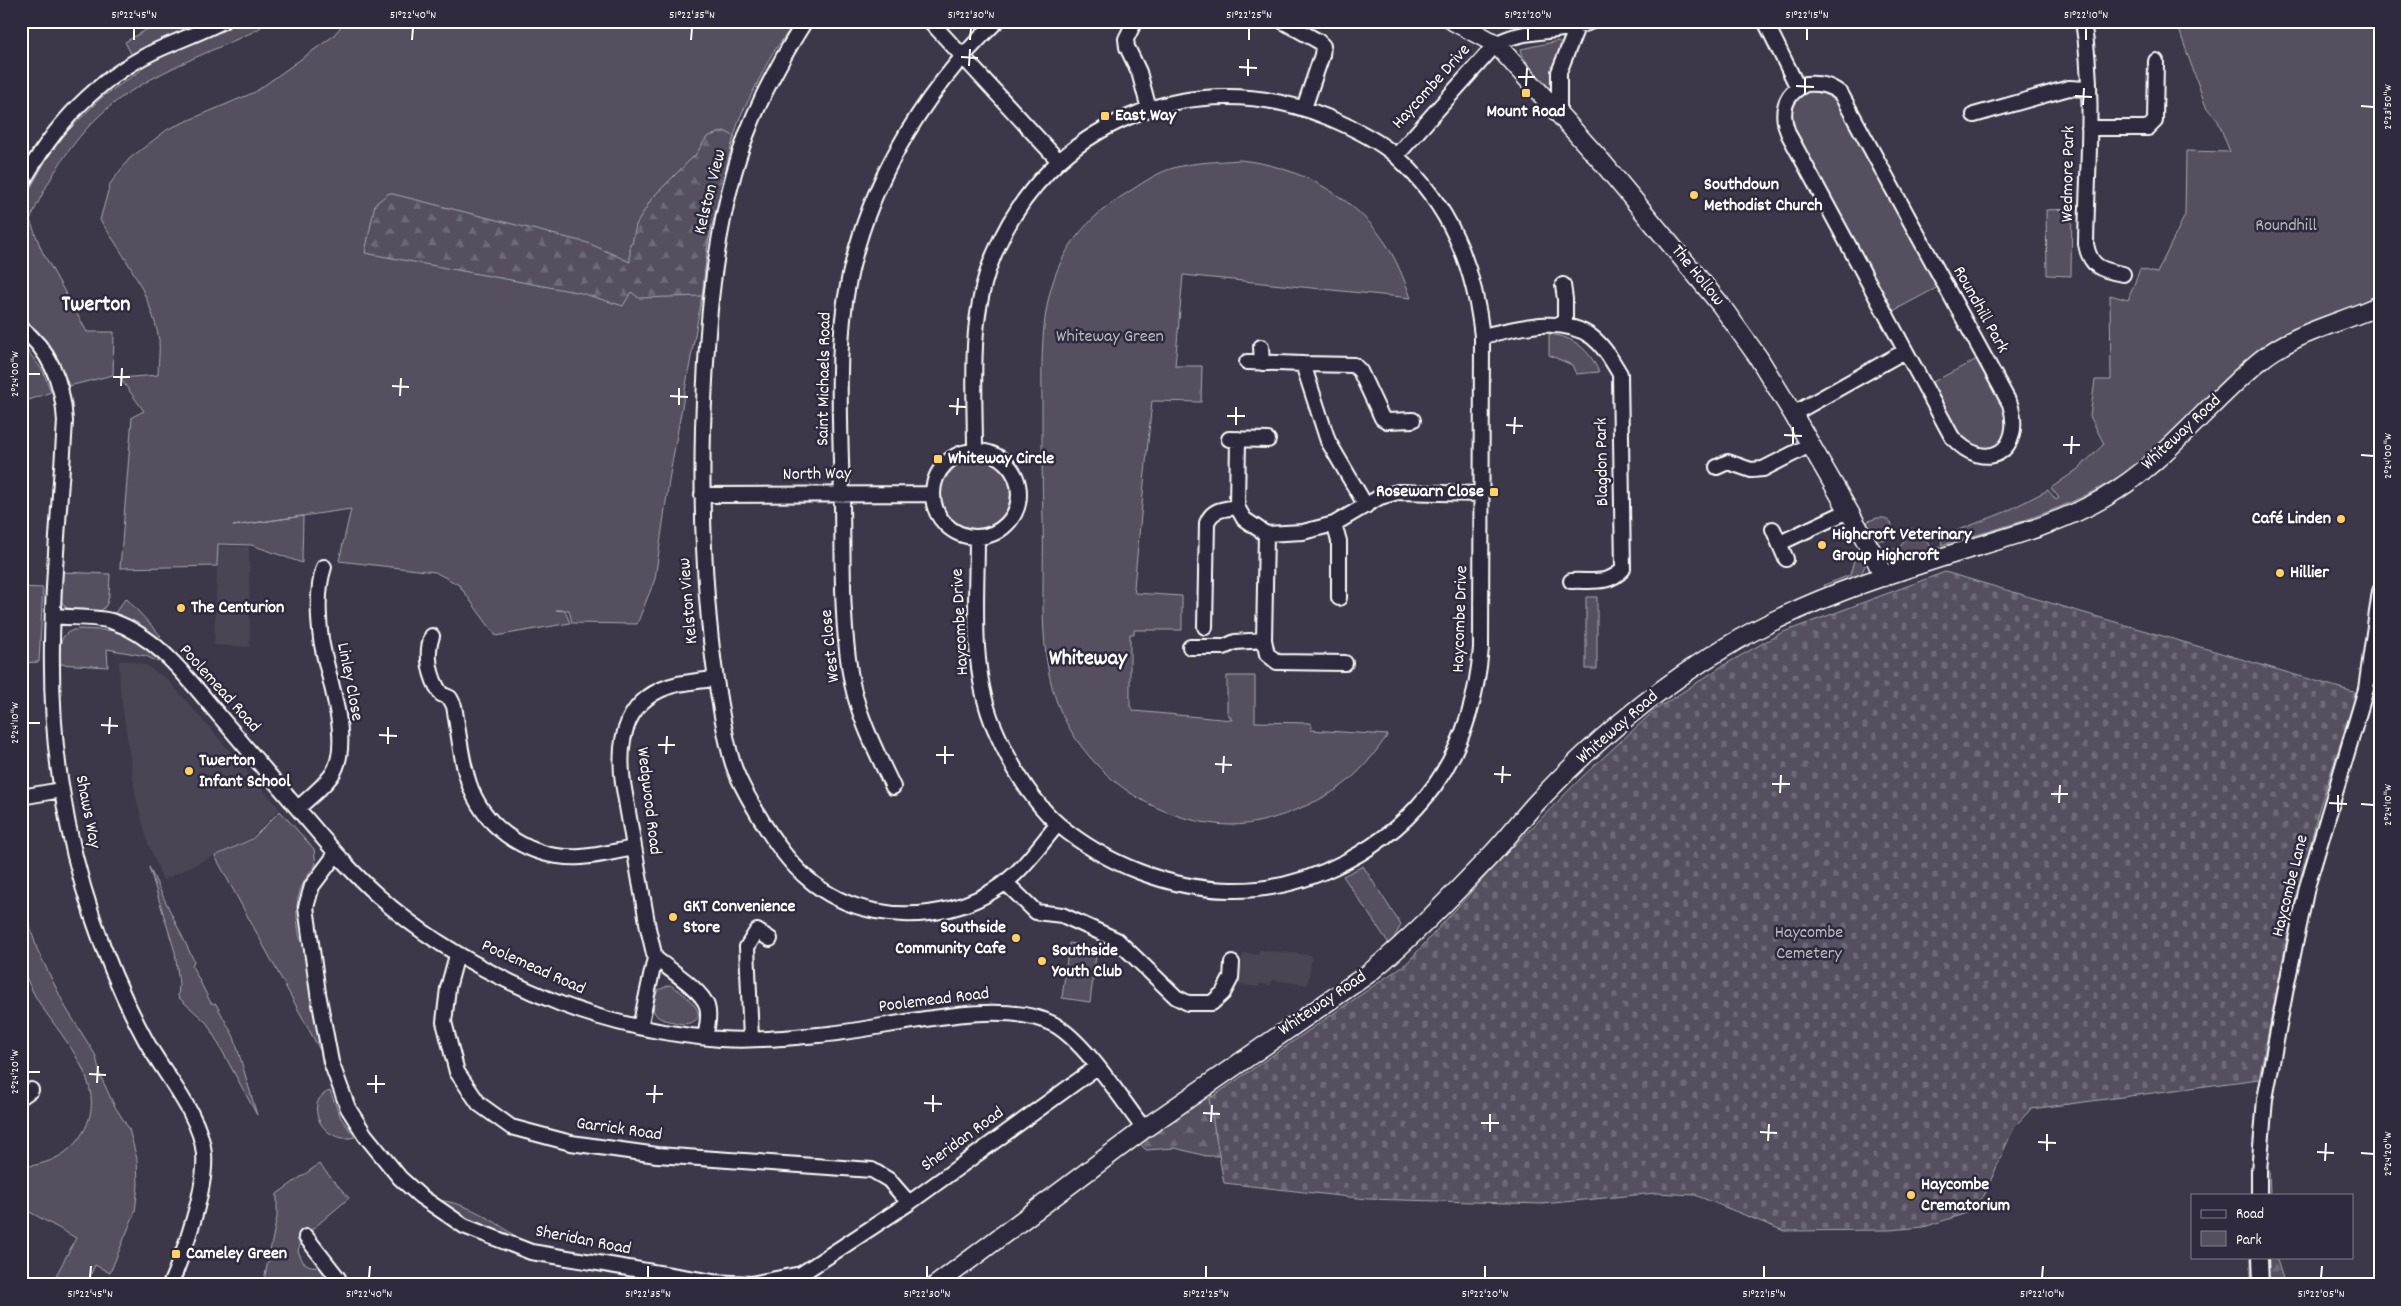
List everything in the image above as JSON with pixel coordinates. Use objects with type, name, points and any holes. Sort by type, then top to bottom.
[{"type":"street","points":[[21,185],[34,162],[73,110],[110,77],[153,52],[196,35],[223,21]]},
{"type":"street","name":"Kelston View","points":[[805,21],[778,65],[746,133],[733,174],[712,279],[706,356],[702,495],[704,578],[708,630],[731,758],[747,795],[779,848],[795,869],[840,901],[863,909],[896,914],[917,914],[961,906],[981,897],[1016,873],[1058,824]]},
{"type":"street","points":[[930,21],[1058,160]]},
{"type":"street","name":"Saint Michaels Road","points":[[842,494],[841,350],[845,302],[856,251],[874,200],[912,122],[962,55],[997,21]]},
{"type":"street","points":[[1135,21],[1126,38],[1127,48],[1139,72],[1149,109]]},
{"type":"street","points":[[1282,21],[1318,41],[1323,46],[1322,55],[1304,108]]},
{"type":"street","name":"The Hollow","points":[[1453,21],[1496,44],[1603,163],[1720,304],[1758,357],[1793,414],[1871,550],[1884,577]]},
{"type":"street","points":[[1496,44],[1510,36],[1577,27],[1591,21]]},
{"type":"street","points":[[1765,21],[1798,88]]},
{"type":"street","name":"Wedmore Park","points":[[2083,21],[2087,46],[2089,128],[2086,244],[2088,258],[2103,270],[2123,274]]},
{"type":"street","points":[[1560,114],[1559,72],[1577,27]]},
{"type":"street","name":"Haycombe Drive","points":[[1396,156],[1496,44]]},
{"type":"street","points":[[2089,128],[2148,128],[2155,121],[2156,60]]},
{"type":"street","name":"Roundhill Park","points":[[1806,84],[1824,85],[1833,88],[1841,94],[2010,404],[2014,416],[2014,429],[2008,445],[1996,454],[1976,455],[1964,449],[1952,437],[1905,351],[1784,123],[1784,108],[1790,95],[1798,88],[1806,84]]},
{"type":"street","points":[[1974,116],[2069,88],[2088,89]]},
{"type":"street","name":"Haycombe Drive","points":[[975,450],[976,319],[983,286],[993,257],[1007,226],[1039,181],[1058,160],[1117,121],[1186,98],[1204,96],[1270,100],[1304,108],[1344,124],[1376,141],[1396,156],[1418,180],[1456,233],[1466,256],[1473,281],[1482,336],[1481,648],[1474,699],[1464,728],[1436,783],[1400,823],[1375,843],[1340,865],[1312,876],[1274,886],[1229,890],[1188,885],[1150,876],[1120,864],[1088,846],[1058,824],[1035,797],[1010,759],[992,721],[985,698],[978,645],[977,538]]},
{"type":"street","points":[[1563,285],[1566,299],[1564,326]]},
{"type":"street","name":"Whiteway Road","points":[[936,1285],[1144,1129],[1368,974],[1399,948],[1494,852],[1540,798],[1600,740],[1656,693],[1726,646],[1793,611],[1884,577],[2050,524],[2105,498],[2161,457],[2202,414],[2261,360],[2277,348],[2380,305]]},
{"type":"street","name":"Blagdon Park","points":[[1482,336],[1530,326],[1564,326],[1591,337],[1608,354],[1620,374],[1623,569],[1616,577],[1608,581],[1571,581]]},
{"type":"street","name":"Shaws Way","points":[[21,328],[34,340],[52,366],[64,400],[65,421],[53,616],[53,719],[62,790],[73,846],[84,888],[120,986],[145,1038],[194,1119],[204,1154],[201,1194],[170,1285]]},
{"type":"street","points":[[1261,347],[1262,363]]},
{"type":"street","points":[[1793,414],[1905,351]]},
{"type":"street","points":[[1247,362],[1354,365],[1360,371],[1382,418],[1387,421],[1414,420]]},
{"type":"street","points":[[1303,364],[1328,441],[1366,506]]},
{"type":"street","points":[[1268,440],[1233,439],[1237,507],[1244,519],[1266,534],[1303,532],[1334,524],[1380,497],[1398,492],[1481,494]]},
{"type":"street","points":[[1717,468],[1728,462],[1751,470],[1763,469],[1810,445]]},
{"type":"street","points":[[975,450],[991,453],[1003,459],[1014,473],[1020,492],[1018,507],[1006,526],[992,534],[977,538],[963,535],[950,528],[936,510],[933,494],[937,476],[945,464],[959,454],[975,450]]},
{"type":"street","name":"West Close","points":[[842,494],[845,628],[850,674],[866,731],[893,787]]},
{"type":"street","name":"North Way","points":[[702,495],[933,494]]},
{"type":"street","points":[[1205,627],[1208,523],[1210,516],[1217,510],[1237,507]]},
{"type":"street","points":[[1780,542],[1848,511]]},
{"type":"street","points":[[1334,524],[1339,541],[1339,598]]},
{"type":"street","points":[[1773,529],[1786,559]]},
{"type":"street","points":[[1266,534],[1264,640],[1267,654],[1277,662],[1345,663]]},
{"type":"street","name":"Linley Close","points":[[298,808],[332,776],[338,756],[340,735],[339,718],[321,640],[318,573]]},
{"type":"street","points":[[1339,583],[1353,583]]},
{"type":"street","name":"Haycombe Lane","points":[[2259,1194],[2265,1099],[2286,988],[2307,888],[2366,689],[2380,591]]},
{"type":"street","name":"Poolemead Road","points":[[53,616],[110,620],[140,635],[155,646],[192,685],[336,854],[376,895],[418,928],[458,955],[562,1004],[640,1027],[705,1037],[750,1039],[822,1035],[978,1013],[1016,1013],[1055,1026],[1072,1038],[1097,1067],[1144,1129]]},
{"type":"street","points":[[432,636],[428,653],[433,676],[441,694],[450,698],[454,706],[471,789],[481,807],[498,829],[516,842],[545,854],[581,857],[634,848]]},
{"type":"street","points":[[1190,647],[1224,647],[1235,642],[1264,640]]},
{"type":"street","name":"Wedgwood Road","points":[[640,1027],[655,958],[648,928],[620,760],[621,740],[627,723],[648,696],[677,684],[716,678]]},
{"type":"street","points":[[21,797],[62,790]]},
{"type":"street","name":"Sheridan Road","points":[[336,854],[312,886],[306,906],[318,992],[331,1062],[338,1086],[348,1108],[366,1135],[400,1178],[420,1196],[464,1226],[531,1252],[676,1277],[751,1284],[801,1274],[909,1203],[1097,1067]]},
{"type":"street","points":[[1005,882],[1036,912],[1067,917],[1117,940],[1176,998],[1188,1004],[1212,1002],[1223,993],[1231,978],[1232,963]]},
{"type":"street","points":[[750,1039],[747,947],[757,931],[770,939]]},
{"type":"street","name":"Garrick Road","points":[[458,955],[448,988],[444,1022],[457,1072],[479,1104],[510,1127],[571,1143],[657,1155],[872,1170],[888,1180],[909,1203]]},
{"type":"street","points":[[655,958],[700,995],[706,1005],[708,1020],[705,1037]]},
{"type":"street","points":[[306,1237],[338,1278],[335,1285]]},
{"type":"street","points":[[2260,1258],[2261,1285]]},
{"type":"shaded area","points":[[218,546],[249,547],[250,647],[214,645]]},
{"type":"shaded area","name":"Twerton Infant School","points":[[119,661],[132,661],[146,665],[168,680],[280,809],[251,838],[163,880],[148,843],[136,798],[120,691]]},
{"type":"shaded area","points":[[1259,950],[1312,955],[1308,985],[1272,980],[1271,985],[1259,984],[1258,987],[1238,984],[1243,953],[1258,955]]},
{"type":"green space","points":[[162,21],[269,21],[257,30],[165,72],[118,100],[86,129],[60,163],[49,182],[30,220],[42,251],[87,332],[114,332],[113,375],[69,386],[61,366],[51,350],[21,322],[21,205],[47,158],[64,135],[102,97],[140,71],[125,42]]},
{"type":"green space","points":[[346,21],[796,21],[772,54],[740,117],[734,136],[708,242],[702,296],[670,474],[655,579],[637,624],[572,623],[569,610],[556,610],[565,611],[570,623],[496,636],[459,585],[435,572],[339,561],[351,509],[233,526],[303,516],[302,563],[252,545],[218,544],[217,566],[120,568],[132,417],[144,411],[120,378],[158,375],[159,340],[144,292],[100,220],[110,184],[129,159],[168,129],[255,92],[332,37]]},
{"type":"green space","name":"Roundhill","points":[[2176,21],[2380,21],[2380,293],[2346,309],[2283,334],[2260,349],[2225,379],[2176,429],[2142,460],[2096,490],[2071,502],[2021,521],[1942,545],[1941,537],[2005,512],[2048,490],[2056,500],[2059,498],[2051,488],[2078,469],[2104,444],[2090,416],[2095,380],[2111,380],[2110,295],[2128,300],[2140,269],[2157,273],[2185,215],[2186,151],[2230,152],[2218,121],[2206,107]]},
{"type":"green space","points":[[1558,41],[1563,45],[1553,72],[1552,91],[1549,91],[1523,57],[1521,49]]},
{"type":"green space","points":[[1809,89],[1830,93],[1840,102],[1940,286],[1891,312],[1789,126],[1788,117],[1794,99]]},
{"type":"green space","points":[[724,131],[734,136],[708,242],[702,296],[639,298],[631,292],[623,306],[581,293],[365,253],[375,204],[389,193],[588,243],[630,262],[630,243],[632,244],[636,225],[652,198],[696,154],[707,137]]},
{"type":"green space","name":"Whiteway Green","points":[[1239,160],[1261,163],[1305,177],[1345,201],[1363,216],[1391,252],[1411,298],[1183,275],[1175,366],[1202,366],[1201,402],[1152,401],[1134,587],[1135,593],[1182,596],[1182,630],[1134,630],[1134,634],[1130,634],[1130,706],[1134,711],[1232,720],[1227,712],[1227,676],[1255,676],[1255,722],[1311,723],[1311,730],[1388,735],[1357,773],[1345,784],[1324,797],[1276,817],[1249,824],[1230,825],[1203,822],[1177,816],[1129,792],[1089,756],[1073,734],[1060,710],[1052,689],[1043,618],[1042,371],[1046,311],[1052,284],[1062,259],[1078,235],[1099,213],[1127,193],[1159,174],[1186,165]]},
{"type":"green space","points":[[2072,209],[2071,276],[2047,275],[2046,210]]},
{"type":"green space","points":[[1549,334],[1566,338],[1580,346],[1590,357],[1599,372],[1576,374],[1572,365],[1549,355]]},
{"type":"green space","points":[[21,342],[43,371],[51,392],[21,403]]},
{"type":"green space","points":[[1979,358],[2007,413],[2008,434],[1996,447],[1980,450],[1962,439],[1931,383]]},
{"type":"green space","points":[[975,458],[996,465],[1007,477],[1009,483],[1010,500],[1004,513],[995,523],[983,528],[970,528],[958,524],[948,515],[940,493],[941,485],[945,478],[963,459]]},
{"type":"green space","points":[[1885,518],[1892,524],[1891,534],[1886,540],[1876,540],[1867,524],[1868,521]]},
{"type":"green space","points":[[1912,528],[1934,549],[1904,557],[1888,557],[1886,553],[1901,546]]},
{"type":"green space","points":[[1859,542],[1865,559],[1863,571],[1860,575],[1826,589],[1824,585],[1850,575]]},
{"type":"green space","points":[[61,572],[110,574],[109,597],[104,608],[87,614],[67,608],[60,596]]},
{"type":"green space","name":"Haycombe Cemetery","points":[[1945,572],[2357,693],[2319,809],[2287,939],[2259,1079],[2031,1109],[2014,1127],[1984,1196],[1964,1214],[1924,1227],[1889,1230],[1784,1231],[1695,1195],[1656,1193],[1543,1204],[1367,1199],[1224,1183],[1209,1099],[1407,963],[1501,859],[1582,777],[1655,710],[1724,665],[1781,633]]},
{"type":"green space","points":[[21,587],[43,588],[39,662],[21,663]]},
{"type":"green space","points":[[1586,597],[1597,597],[1597,669],[1586,669]]},
{"type":"green space","points":[[126,598],[161,636],[156,638],[124,617],[114,614]]},
{"type":"green space","points":[[73,630],[121,631],[135,637],[161,659],[158,662],[146,656],[107,649],[108,667],[59,664],[60,646],[64,636]]},
{"type":"green space","points":[[280,811],[314,849],[316,864],[302,886],[298,900],[297,917],[301,940],[304,944],[322,1050],[320,1050],[215,856],[252,839]]},
{"type":"green space","points":[[21,863],[25,865],[26,913],[37,949],[66,1008],[96,1056],[100,1075],[114,1105],[129,1129],[137,1159],[138,1185],[135,1212],[110,1273],[95,1265],[86,1285],[51,1285],[76,1238],[21,1207],[21,1167],[47,1162],[68,1150],[80,1137],[89,1119],[91,1101],[88,1083],[81,1066],[38,1001],[22,967],[20,956]]},
{"type":"green space","points":[[1363,866],[1401,925],[1390,945],[1343,876]]},
{"type":"green space","points":[[149,867],[194,961],[192,966],[211,1003],[216,1004],[234,1037],[257,1115],[207,1023],[178,997],[179,984],[175,952]]},
{"type":"green space","points":[[1069,943],[1097,947],[1090,1002],[1062,998]]},
{"type":"green space","points":[[670,985],[681,992],[693,1004],[698,1015],[696,1020],[687,1024],[681,1024],[661,1019],[654,1012],[655,997],[658,990]]},
{"type":"green space","points":[[330,1091],[341,1118],[355,1137],[343,1138],[333,1135],[319,1121],[317,1103],[322,1096]]},
{"type":"green space","points":[[1211,1093],[1221,1149],[1220,1156],[1206,1156],[1175,1148],[1146,1150],[1139,1143]]},
{"type":"green space","points":[[2254,1160],[2269,1169],[2270,1194],[2253,1194]]},
{"type":"green space","points":[[319,1164],[349,1198],[302,1238],[298,1251],[303,1262],[310,1266],[323,1267],[328,1271],[330,1279],[308,1280],[294,1285],[263,1285],[277,1217],[277,1194]]},
{"type":"green space","points":[[435,1200],[461,1205],[473,1210],[496,1223],[529,1246],[464,1220]]},
{"type":"green space","points":[[2251,1258],[2276,1258],[2285,1285],[2251,1285]]},
{"type":"place","name":"Mount Road","points":[[1526,93]]},
{"type":"place","name":"East Way","points":[[1105,116]]},
{"type":"place","name":"Southdown Methodist Church","points":[[1694,195]]},
{"type":"place","name":"Whiteway Circle","points":[[938,459]]},
{"type":"place","name":"Rosewarn Close","points":[[1494,492]]},
{"type":"place","name":"Café Linden","points":[[2341,519]]},
{"type":"place","name":"Highcroft Veterinary Group Highcroft","points":[[1822,545]]},
{"type":"place","name":"Hillier","points":[[2280,573]]},
{"type":"place","name":"The Centurion","points":[[181,608]]},
{"type":"place","name":"Twerton Infant School","points":[[189,771]]},
{"type":"place","name":"GKT Convenience Store","points":[[673,917]]},
{"type":"place","name":"Southside Community Cafe","points":[[1016,938]]},
{"type":"place","name":"Southside Youth Club","points":[[1042,961]]},
{"type":"place","name":"Haycombe Crematorium","points":[[1911,1195]]},
{"type":"place","name":"Cameley Green","points":[[176,1254]]},
{"type":"district","name":"Twerton","points":[[96,305]]},
{"type":"district","name":"Whiteway","points":[[1088,659]]}]
